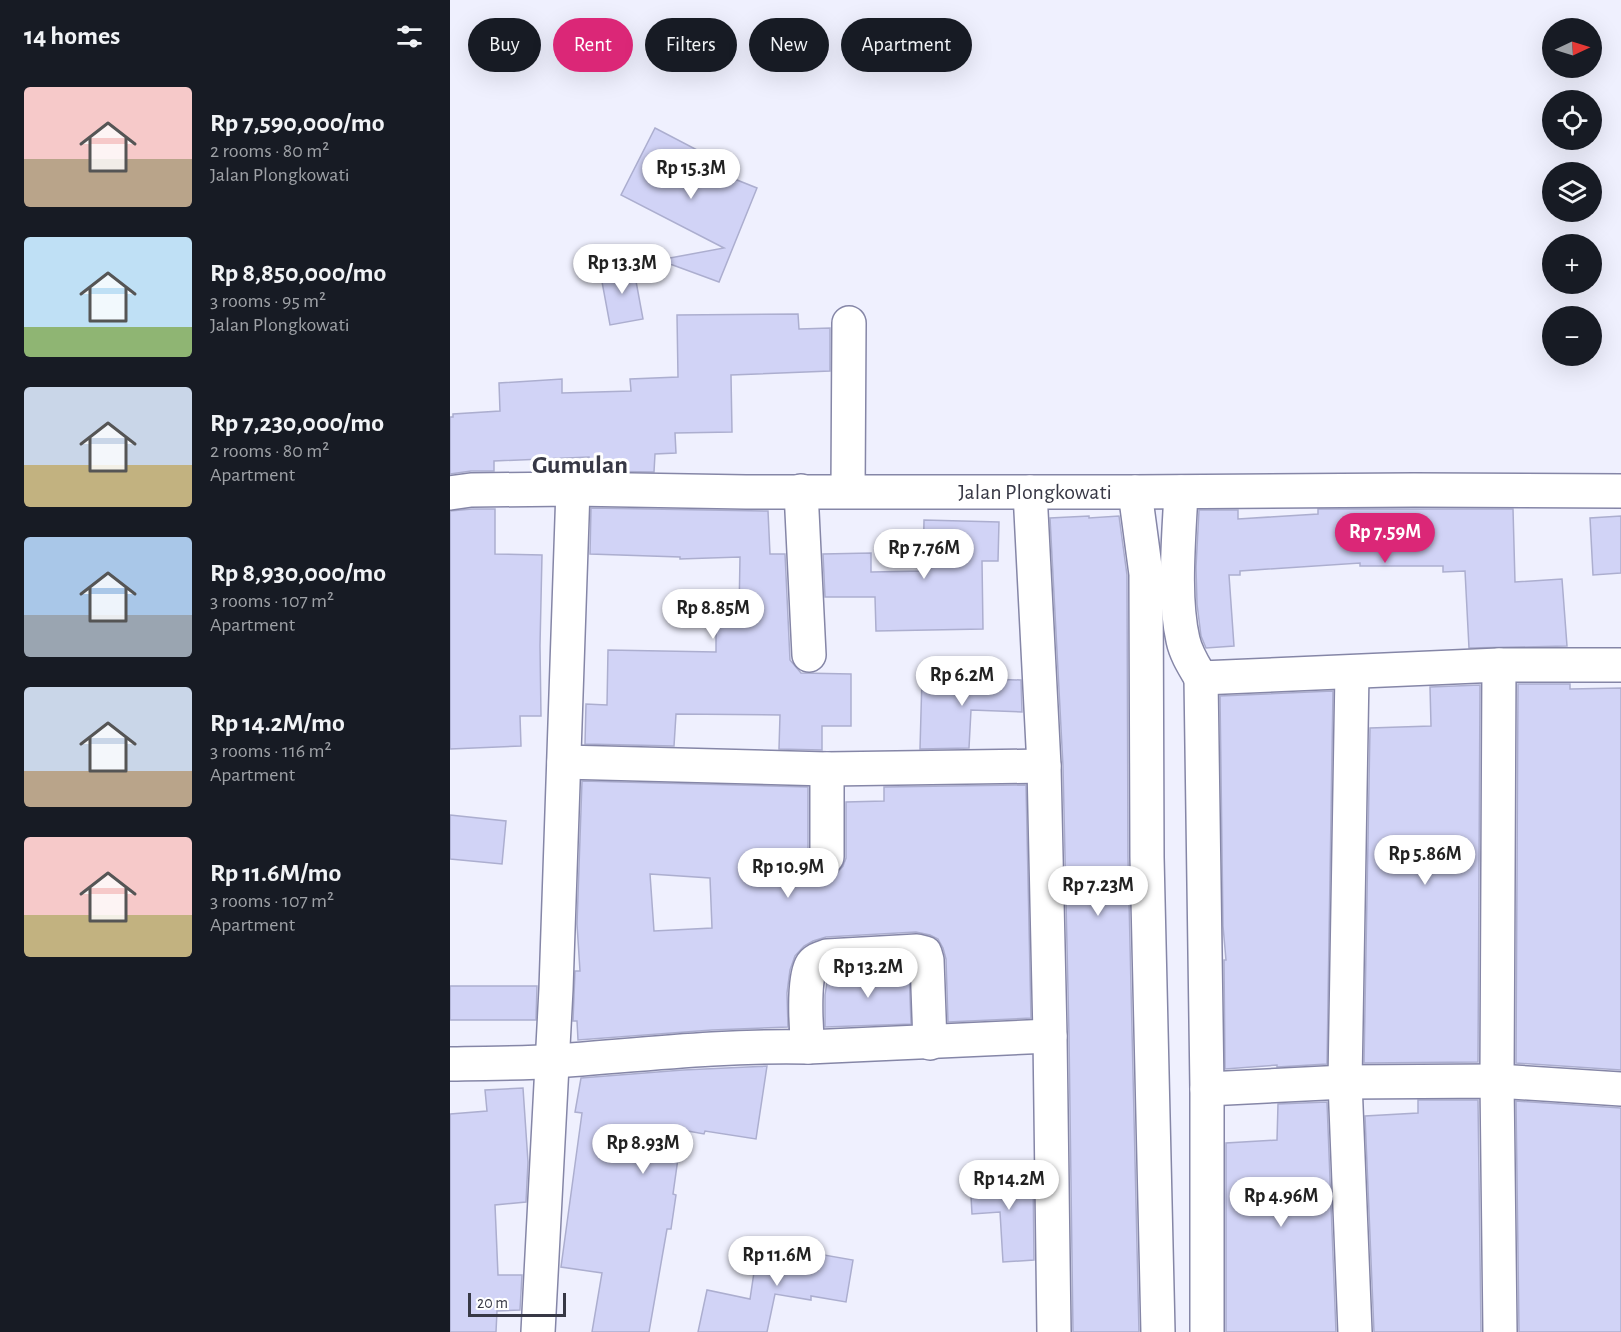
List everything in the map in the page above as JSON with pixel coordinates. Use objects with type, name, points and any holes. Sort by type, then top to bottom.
[{"type":"street","points":[[848,491],[849,323]]},
{"type":"street","points":[[538,1332],[556,989],[573,489]]},
{"type":"street","name":"Jalan Plongkowati","points":[[450,493],[471,490],[573,489],[1030,492],[1621,491]]},
{"type":"street","points":[[801,491],[809,655]]},
{"type":"street","points":[[1030,492],[1044,766],[1054,1332]]},
{"type":"street","points":[[1135,492],[1146,574],[1147,857],[1158,1332]]},
{"type":"street","points":[[1181,492],[1178,594],[1181,627],[1183,642],[1201,678],[1207,1089],[1207,1332]]},
{"type":"street","points":[[1201,678],[1499,665],[1621,665]]},
{"type":"street","points":[[1499,665],[1497,1081],[1500,1332]]},
{"type":"street","points":[[1352,672],[1344,1082],[1354,1332]]},
{"type":"street","points":[[564,762],[827,769],[1044,766]]},
{"type":"street","points":[[827,769],[827,857]]},
{"type":"street","points":[[808,1047],[807,986],[812,965],[817,960],[827,956],[916,951],[925,953],[927,960],[930,1042]]},
{"type":"street","points":[[450,1064],[552,1061],[771,1047],[1050,1036]]},
{"type":"street","points":[[1207,1089],[1344,1082],[1497,1081],[1621,1089]]},
{"type":"building","points":[[655,128],[703,153],[697,164],[757,188],[719,282],[659,260],[724,248],[621,195]]},
{"type":"building","points":[[633,265],[643,319],[610,325],[600,271]]},
{"type":"building","points":[[798,314],[799,329],[830,328],[830,371],[731,375],[732,432],[675,433],[676,453],[655,454],[654,472],[589,471],[589,457],[494,461],[494,471],[450,474],[450,417],[453,417],[453,414],[500,411],[499,383],[562,379],[562,393],[631,391],[630,379],[678,377],[677,315]]},
{"type":"building","points":[[591,508],[768,511],[770,554],[785,554],[790,660],[801,673],[851,674],[851,726],[822,726],[822,750],[779,749],[780,715],[676,714],[674,746],[585,744],[586,704],[607,705],[608,650],[716,652],[716,613],[739,613],[740,557],[680,559],[680,557],[590,554]]},
{"type":"building","points":[[495,509],[495,554],[542,555],[541,716],[520,716],[521,746],[450,749],[450,511]]},
{"type":"building","points":[[1318,509],[1513,509],[1515,582],[1562,579],[1567,646],[1469,648],[1465,571],[1443,572],[1443,566],[1360,566],[1360,563],[1240,571],[1240,575],[1229,575],[1234,646],[1206,648],[1201,636],[1197,604],[1199,510],[1238,510],[1238,519],[1318,514]]},
{"type":"building","points":[[1089,516],[1089,518],[1119,516],[1127,575],[1128,857],[1139,1332],[1073,1332],[1063,766],[1050,518]]},
{"type":"building","points":[[1621,516],[1621,573],[1593,575],[1590,518]]},
{"type":"building","points":[[924,520],[999,522],[998,561],[982,561],[983,629],[876,631],[875,597],[825,597],[823,554],[871,553],[871,572],[923,571]]},
{"type":"building","points":[[922,677],[1021,680],[1022,712],[971,710],[969,748],[920,749]]},
{"type":"building","points":[[1518,684],[1570,684],[1570,689],[1621,688],[1621,1070],[1516,1063]]},
{"type":"building","points":[[1480,685],[1478,1062],[1364,1063],[1370,728],[1431,726],[1430,687]]},
{"type":"building","points":[[1333,691],[1327,1064],[1225,1069],[1224,960],[1226,960],[1223,926],[1220,696]]},
{"type":"building","points":[[582,781],[808,787],[808,858],[817,873],[826,876],[837,873],[846,858],[846,802],[884,801],[884,787],[1026,785],[1031,1018],[948,1022],[946,959],[943,948],[938,939],[916,932],[826,937],[804,946],[795,956],[790,970],[787,993],[788,1027],[578,1040],[577,1021],[573,1021],[575,971],[580,971],[577,924]],"holes":[[[650,874],[710,878],[712,928],[654,931]]]},
{"type":"building","points":[[450,815],[506,821],[502,864],[450,859]]},
{"type":"building","points":[[909,970],[911,1024],[825,1027],[825,995],[828,976]]},
{"type":"building","points":[[450,986],[537,986],[536,1020],[450,1020]]},
{"type":"building","points":[[767,1066],[756,1139],[682,1130],[673,1194],[676,1195],[671,1229],[667,1229],[649,1332],[592,1332],[602,1273],[561,1267],[582,1113],[575,1112],[581,1078]]},
{"type":"building","points":[[523,1088],[528,1162],[526,1202],[495,1205],[498,1275],[522,1275],[520,1310],[497,1311],[496,1332],[450,1332],[450,1114],[487,1111],[485,1090]]},
{"type":"building","points":[[1418,1100],[1478,1100],[1481,1332],[1374,1332],[1365,1116],[1418,1113]]},
{"type":"building","points":[[1516,1101],[1621,1108],[1621,1332],[1519,1332]]},
{"type":"building","points":[[1327,1102],[1336,1332],[1226,1332],[1226,1143],[1277,1140],[1278,1104]]},
{"type":"building","points":[[1033,1174],[1034,1260],[1003,1262],[1000,1212],[972,1214],[970,1178]]},
{"type":"building","points":[[759,1239],[819,1250],[818,1254],[853,1260],[846,1302],[811,1296],[811,1300],[775,1294],[767,1332],[698,1332],[707,1290],[750,1299]]},
{"type":"district","name":"Gumulan","points":[[580,465]]}]
